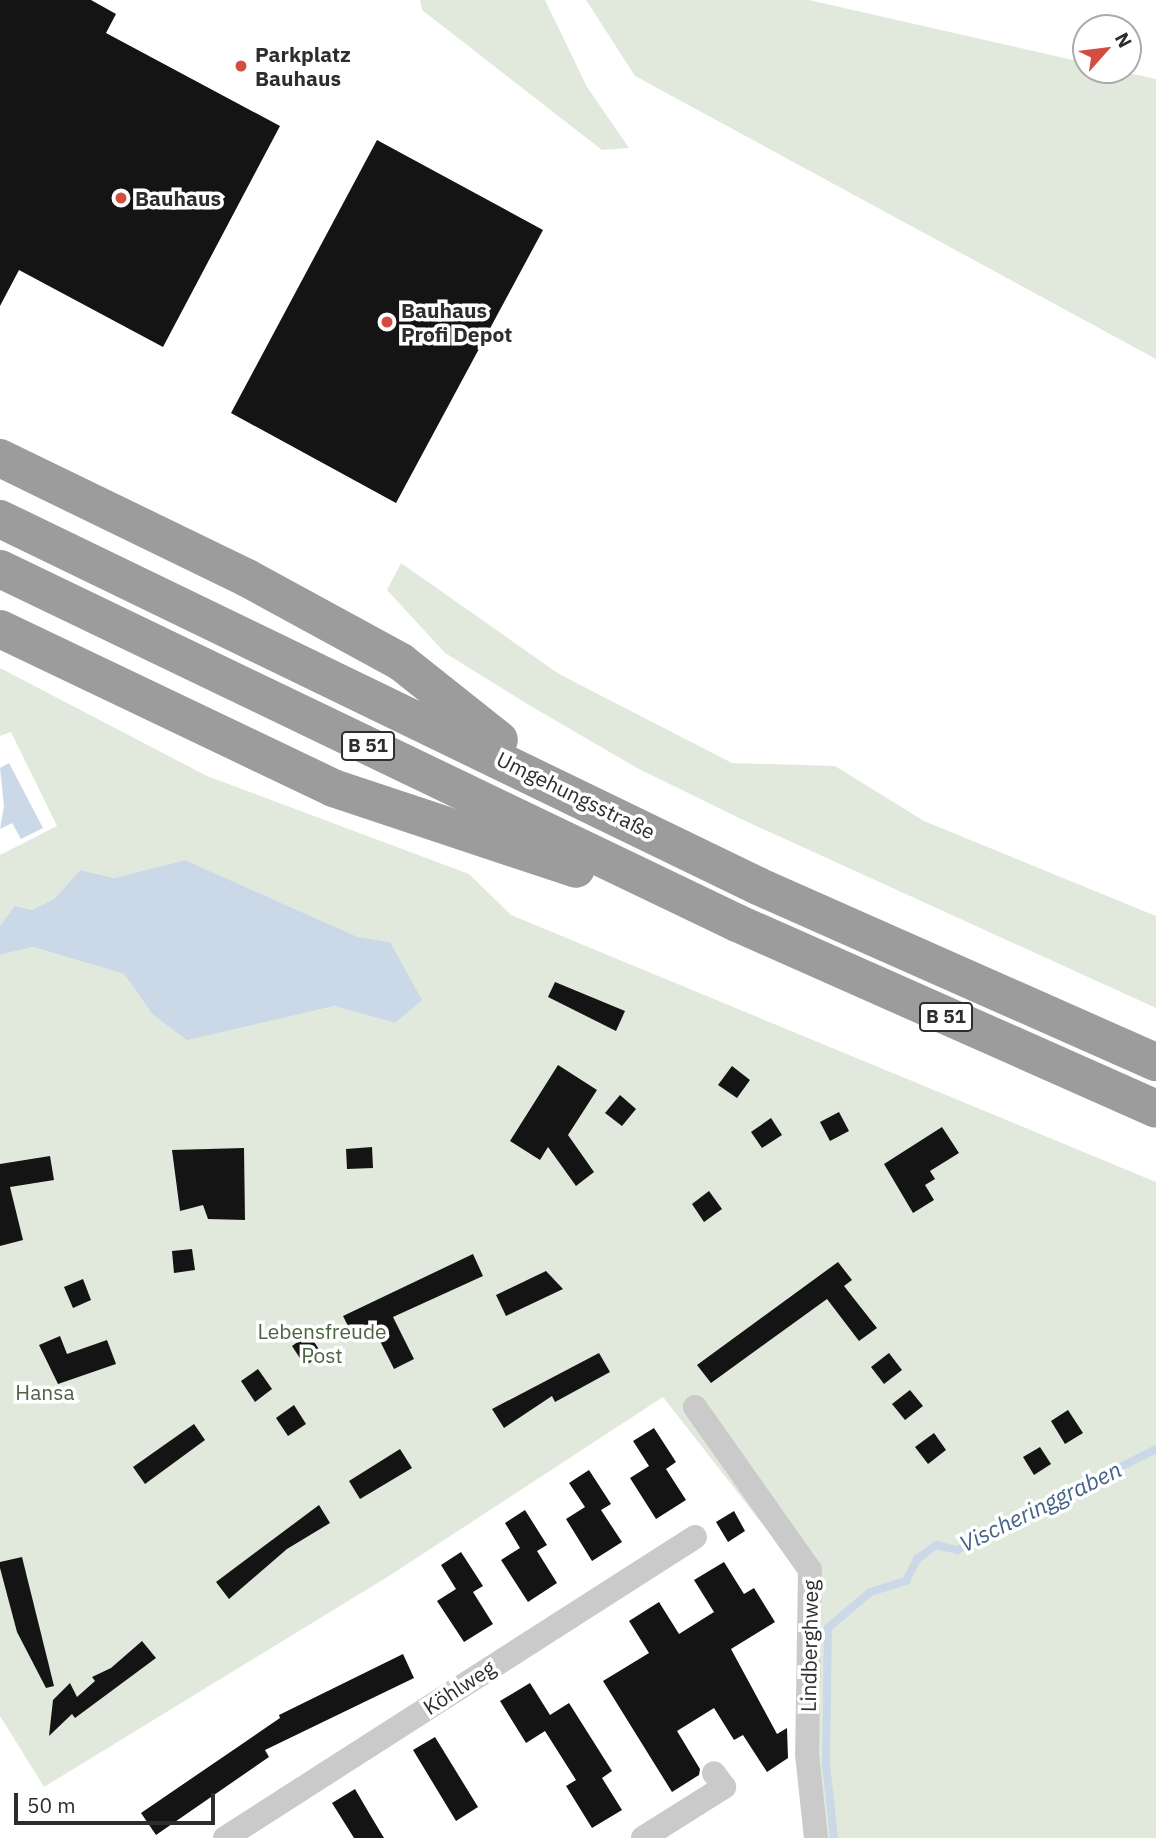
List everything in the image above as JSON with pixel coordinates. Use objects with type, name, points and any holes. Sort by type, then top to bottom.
[{"type":"highway","name":"B 51","points":[[0,458],[247,578],[401,662],[550,781]]},
{"type":"highway","name":"Umgehungsstraße","points":[[0,519],[550,781],[758,886],[1156,1062]]},
{"type":"highway","name":"B 51","points":[[0,569],[737,923],[1156,1109]]},
{"type":"highway","name":"B 51","points":[[0,629],[333,788],[737,923]]},
{"type":"street","name":"Lindberghweg","points":[[695,1407],[810,1570],[807,1754],[816,1838]]},
{"type":"street","name":"Köhlweg","points":[[225,1838],[695,1537]]},
{"type":"street","points":[[643,1838],[724,1787],[714,1773]]},
{"type":"green space","points":[[420,0],[545,0],[587,87],[629,148],[602,150],[422,10]]},
{"type":"green space","points":[[586,0],[809,0],[1072,60],[1072,84],[1142,84],[1142,76],[1156,79],[1156,359],[635,76]]},
{"type":"green space","points":[[401,563],[559,674],[732,763],[835,766],[924,821],[1156,916],[1156,1008],[741,819],[637,768],[534,708],[445,653],[387,590]]},
{"type":"green space","name":"Lebensfreude Post","points":[[0,668],[207,776],[469,874],[511,915],[1156,1182],[1156,1838],[824,1838],[818,1798],[814,1583],[788,1557],[663,1397],[389,1576],[44,1787],[0,1716],[0,955],[33,947],[124,974],[152,1014],[187,1039],[336,1006],[395,1023],[390,942],[358,937],[185,860],[114,878],[80,870],[54,899],[0,926],[0,855],[57,826],[11,732],[0,736]]},
{"type":"water","points":[[9,763],[43,828],[21,839],[12,823],[0,829],[4,806],[0,768]]},
{"type":"water","points":[[185,860],[358,937],[390,942],[422,1000],[395,1023],[335,1006],[187,1040],[152,1014],[124,974],[33,947],[0,955],[0,926],[15,906],[32,910],[54,899],[80,870],[114,878]]},
{"type":"building","name":"Bauhaus","points":[[0,0],[91,0],[116,14],[106,33],[280,126],[163,347],[19,270],[0,306]]},
{"type":"building","name":"Bauhaus Profi Depot","points":[[377,140],[543,230],[396,503],[231,413]]},
{"type":"building","points":[[555,982],[625,1011],[616,1031],[548,997]]},
{"type":"building","points":[[558,1065],[597,1090],[568,1135],[594,1172],[576,1186],[548,1147],[540,1160],[510,1141]]},
{"type":"building","points":[[732,1066],[750,1080],[737,1098],[718,1085]]},
{"type":"building","points":[[620,1095],[636,1109],[622,1126],[605,1113]]},
{"type":"building","points":[[839,1112],[849,1131],[830,1141],[820,1122]]},
{"type":"building","points":[[771,1118],[782,1135],[762,1148],[751,1132]]},
{"type":"building","points":[[942,1127],[959,1153],[930,1171],[935,1179],[925,1185],[934,1200],[913,1213],[884,1164]]},
{"type":"building","points":[[372,1147],[373,1168],[347,1169],[346,1149]]},
{"type":"building","points":[[244,1148],[245,1220],[208,1219],[203,1205],[180,1211],[172,1150]]},
{"type":"building","points":[[50,1156],[54,1180],[10,1187],[23,1240],[0,1246],[0,1164]]},
{"type":"building","points":[[709,1191],[722,1209],[704,1222],[692,1204]]},
{"type":"building","points":[[192,1249],[195,1270],[174,1273],[172,1251]]},
{"type":"building","points":[[473,1254],[483,1276],[393,1317],[414,1359],[394,1369],[374,1329],[354,1338],[343,1316]]},
{"type":"building","points":[[838,1262],[852,1280],[844,1286],[877,1328],[859,1341],[827,1299],[711,1383],[697,1365]]},
{"type":"building","points":[[546,1271],[563,1289],[506,1316],[496,1295]]},
{"type":"building","points":[[83,1279],[91,1300],[73,1308],[64,1287]]},
{"type":"building","points":[[309,1334],[322,1354],[305,1366],[292,1346]]},
{"type":"building","points":[[60,1336],[67,1354],[107,1340],[116,1364],[58,1384],[39,1345]]},
{"type":"building","points":[[599,1353],[610,1372],[555,1402],[552,1396],[504,1428],[492,1409]]},
{"type":"building","points":[[889,1353],[902,1370],[884,1384],[871,1367]]},
{"type":"building","points":[[258,1369],[272,1389],[255,1402],[241,1381]]},
{"type":"building","points":[[910,1390],[923,1406],[905,1420],[892,1404]]},
{"type":"building","points":[[294,1405],[306,1424],[288,1436],[276,1418]]},
{"type":"building","points":[[1068,1410],[1083,1433],[1065,1444],[1051,1421]]},
{"type":"building","points":[[194,1424],[205,1440],[145,1484],[133,1467]]},
{"type":"building","points":[[654,1428],[676,1462],[666,1469],[686,1500],[656,1519],[630,1478],[649,1466],[633,1441]]},
{"type":"building","points":[[934,1433],[946,1450],[928,1464],[915,1447]]},
{"type":"building","points":[[1040,1447],[1051,1464],[1034,1475],[1023,1457]]},
{"type":"building","points":[[400,1449],[412,1468],[360,1499],[349,1481]]},
{"type":"building","points":[[589,1470],[611,1504],[601,1510],[622,1542],[592,1561],[566,1519],[585,1507],[569,1483]]},
{"type":"building","points":[[319,1505],[330,1523],[287,1549],[229,1599],[216,1582]]},
{"type":"building","points":[[525,1510],[547,1545],[537,1551],[557,1583],[528,1602],[501,1560],[520,1548],[505,1523]]},
{"type":"building","points":[[734,1511],[745,1531],[728,1542],[716,1522]]},
{"type":"building","points":[[461,1552],[483,1586],[473,1592],[493,1624],[464,1642],[437,1601],[456,1589],[441,1565]]},
{"type":"building","points":[[22,1557],[54,1686],[46,1688],[17,1632],[0,1568],[0,1562]]},
{"type":"building","points":[[724,1562],[744,1594],[754,1588],[775,1622],[731,1649],[777,1734],[787,1728],[788,1758],[767,1772],[743,1735],[734,1740],[714,1708],[677,1731],[700,1769],[699,1775],[672,1792],[603,1681],[649,1653],[629,1621],[659,1602],[679,1634],[714,1612],[694,1580]]},
{"type":"building","points":[[142,1641],[156,1658],[75,1718],[72,1714],[49,1736],[53,1700],[70,1683],[77,1697],[95,1681],[92,1677],[111,1668]]},
{"type":"building","points":[[403,1654],[414,1678],[265,1750],[269,1757],[156,1835],[141,1813],[280,1718],[279,1715]]},
{"type":"building","points":[[530,1683],[550,1715],[569,1703],[612,1771],[602,1778],[622,1810],[592,1828],[566,1786],[576,1780],[545,1731],[526,1743],[500,1701]]},
{"type":"building","points":[[435,1737],[478,1807],[456,1821],[413,1750]]},
{"type":"building","points":[[355,1789],[384,1838],[354,1838],[332,1803]]},
{"type":"waterway","name":"Vischeringgraben","points":[[834,1838],[826,1764],[828,1628],[870,1592],[906,1581],[917,1559],[936,1545],[957,1550],[1156,1449]]},
{"type":"place","name":"Parkplatz Bauhaus","points":[[241,66]]},
{"type":"place","name":"Bauhaus","points":[[121,198]]},
{"type":"place","name":"Bauhaus Profi Depot","points":[[387,322]]},
{"type":"park label","name":"Hansa","points":[[45,1392]]}]
